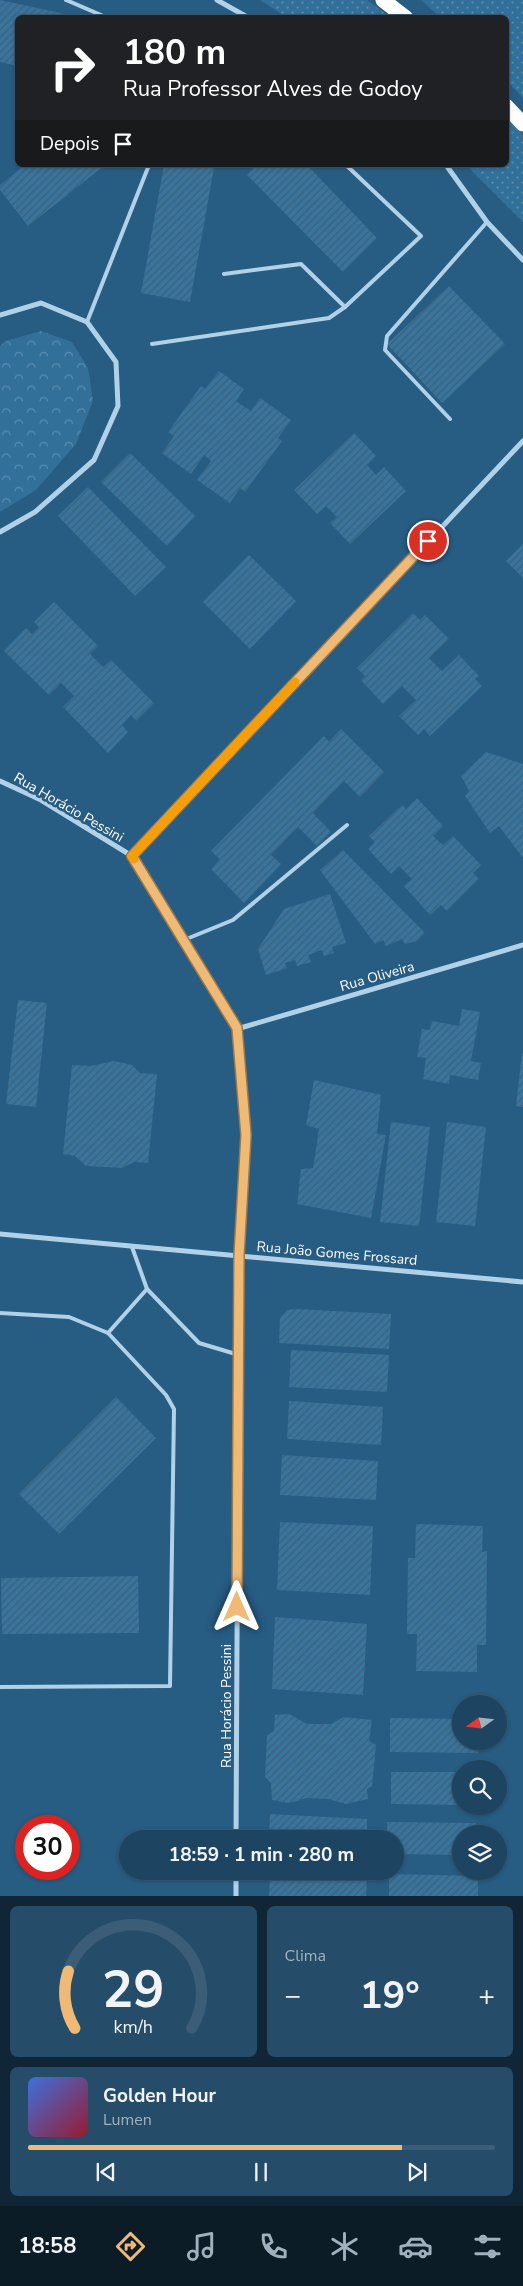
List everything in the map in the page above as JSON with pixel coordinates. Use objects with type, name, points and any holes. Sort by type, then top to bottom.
[{"type":"highway","points":[[383,0],[402,15]]},
{"type":"highway","points":[[509,109],[523,124]]},
{"type":"street","points":[[218,0],[244,15]]},
{"type":"street","points":[[447,167],[487,222],[523,260]]},
{"type":"street","points":[[0,315],[41,303],[86,322],[116,362],[118,406],[94,460],[35,512],[0,532]]},
{"type":"street","points":[[132,856],[523,441]]},
{"type":"street","name":"Rua Horácio Pessini","points":[[0,781],[41,800],[132,856],[237,1028],[246,1135],[239,1255],[236,1830]]},
{"type":"street","name":"Rua Oliveira","points":[[237,1028],[523,945]]},
{"type":"street","name":"Rua João Gomes Frossard","points":[[0,1234],[523,1282]]},
{"type":"street","points":[[236,1880],[236,1896]]},
{"type":"lane","points":[[66,0],[101,15]]},
{"type":"lane","points":[[86,322],[148,167]]},
{"type":"lane","points":[[152,344],[329,318],[345,307],[421,236],[348,167]]},
{"type":"lane","points":[[450,418],[385,350],[385,343],[387,336],[487,222]]},
{"type":"lane","points":[[224,274],[301,264],[345,307]]},
{"type":"lane","points":[[184,940],[233,920],[347,825]]},
{"type":"lane","points":[[132,1247],[147,1290],[199,1343],[239,1355]]},
{"type":"lane","points":[[108,1333],[147,1290]]},
{"type":"lane","points":[[0,1313],[69,1317],[108,1333],[166,1395],[174,1409],[170,1686],[0,1687]]},
{"type":"green space","points":[[260,0],[367,0],[387,15],[283,15]]},
{"type":"green space","points":[[421,0],[523,0],[523,98],[509,83],[509,15],[438,15]]},
{"type":"green space","points":[[509,119],[523,135],[523,222],[468,167],[509,167]]},
{"type":"green space","points":[[41,331],[72,342],[88,368],[93,401],[76,444],[36,490],[0,512],[0,346],[6,341]]},
{"type":"building","points":[[0,0],[69,15],[15,15],[15,65],[0,62]]},
{"type":"building","points":[[22,167],[102,167],[28,226],[0,190],[0,185]]},
{"type":"building","points":[[164,167],[214,168],[190,302],[141,293]]},
{"type":"building","points":[[255,167],[309,167],[377,238],[343,272],[247,175]]},
{"type":"building","points":[[449,286],[505,344],[442,403],[387,344]]},
{"type":"building","points":[[219,371],[244,389],[236,401],[251,411],[260,398],[291,420],[278,438],[282,441],[245,492],[240,488],[230,503],[197,480],[211,461],[204,455],[191,474],[162,453],[174,436],[168,432],[201,386],[205,389]]},
{"type":"building","points":[[354,433],[376,456],[367,465],[376,475],[384,467],[406,491],[350,544],[330,523],[337,517],[326,506],[317,514],[294,490]]},
{"type":"building","points":[[130,453],[195,516],[167,546],[101,482]]},
{"type":"building","points":[[88,487],[166,567],[135,596],[58,516]]},
{"type":"building","points":[[523,544],[523,578],[506,561]]},
{"type":"building","points":[[249,555],[296,601],[250,649],[203,602]]},
{"type":"building","points":[[54,602],[98,646],[90,654],[103,667],[111,660],[154,703],[136,721],[131,715],[122,725],[128,732],[108,753],[63,707],[74,696],[61,683],[49,695],[4,651],[26,628],[32,634],[39,627],[34,622]]},
{"type":"building","points":[[413,613],[420,620],[425,615],[449,639],[429,658],[442,671],[459,655],[479,676],[475,679],[482,686],[430,736],[424,729],[418,735],[399,716],[416,700],[402,686],[383,704],[361,680],[365,676],[357,668]]},
{"type":"building","points":[[341,729],[384,772],[360,797],[344,781],[313,813],[331,832],[317,846],[298,827],[271,855],[281,864],[244,903],[211,869],[220,859],[211,851],[324,736],[329,742]]},
{"type":"building","points":[[486,752],[523,764],[523,858],[499,826],[490,833],[465,796],[469,791],[461,776]]},
{"type":"building","points":[[417,798],[443,826],[433,836],[443,845],[453,836],[481,865],[473,873],[479,879],[447,911],[441,905],[430,915],[404,886],[412,879],[399,866],[391,874],[368,849],[375,842],[369,836],[402,805],[406,809]]},
{"type":"building","points":[[343,850],[425,933],[417,941],[405,944],[402,939],[386,946],[383,940],[375,944],[320,870]]},
{"type":"building","points":[[330,894],[346,943],[332,947],[334,953],[324,956],[322,950],[308,955],[311,962],[297,966],[295,960],[285,963],[287,968],[266,975],[258,949],[284,909]]},
{"type":"building","points":[[18,1000],[47,1003],[36,1107],[6,1104]]},
{"type":"building","points":[[462,1009],[480,1012],[471,1061],[481,1063],[478,1080],[450,1075],[449,1084],[423,1079],[426,1058],[417,1057],[422,1029],[430,1030],[432,1021],[459,1026]]},
{"type":"building","points":[[523,1053],[523,1107],[516,1106]]},
{"type":"building","points":[[114,1061],[132,1065],[140,1073],[157,1074],[148,1163],[134,1162],[122,1168],[86,1166],[75,1156],[63,1154],[72,1065],[91,1066]]},
{"type":"building","points":[[314,1080],[381,1095],[377,1134],[386,1135],[371,1218],[297,1204],[301,1169],[313,1168],[319,1129],[306,1125]]},
{"type":"building","points":[[391,1122],[430,1127],[419,1226],[380,1222]]},
{"type":"building","points":[[447,1122],[486,1127],[475,1226],[436,1222]]},
{"type":"building","points":[[287,1310],[391,1314],[389,1349],[279,1343],[280,1318]]},
{"type":"building","points":[[291,1350],[389,1355],[387,1392],[289,1387]]},
{"type":"building","points":[[116,1397],[156,1438],[59,1534],[19,1494]]},
{"type":"building","points":[[289,1401],[383,1407],[381,1445],[287,1439]]},
{"type":"building","points":[[282,1455],[378,1461],[376,1500],[280,1495]]},
{"type":"building","points":[[280,1522],[373,1526],[370,1595],[277,1590]]},
{"type":"building","points":[[416,1524],[483,1526],[482,1552],[487,1551],[486,1645],[477,1645],[477,1672],[416,1671],[417,1634],[407,1634],[408,1558],[415,1558]]},
{"type":"building","points":[[138,1576],[139,1633],[2,1634],[1,1578]]},
{"type":"building","points":[[275,1617],[367,1624],[363,1695],[272,1689]]},
{"type":"building","points":[[289,1714],[307,1724],[331,1724],[344,1717],[372,1720],[369,1741],[376,1745],[372,1786],[367,1789],[368,1799],[346,1804],[328,1799],[307,1798],[289,1803],[272,1800],[271,1783],[265,1777],[267,1735],[274,1731],[275,1715]]},
{"type":"building","points":[[390,1718],[452,1719],[452,1750],[478,1750],[478,1753],[390,1752]]},
{"type":"building","points":[[391,1772],[452,1772],[452,1805],[391,1804]]},
{"type":"building","points":[[270,1814],[367,1819],[367,1830],[269,1830]]},
{"type":"building","points":[[387,1822],[476,1823],[476,1825],[452,1825],[452,1855],[404,1854],[404,1830],[387,1830]]},
{"type":"building","points":[[404,1874],[452,1875],[452,1880],[478,1880],[478,1896],[389,1896],[389,1880],[404,1880]]},
{"type":"building","points":[[270,1880],[367,1880],[366,1896],[269,1896]]},
{"type":"slow traffic","points":[[134,859],[132,856],[295,682]]},
{"type":"route","points":[[237,1607],[239,1255],[246,1135],[237,1028],[132,856],[428,541]]}]
